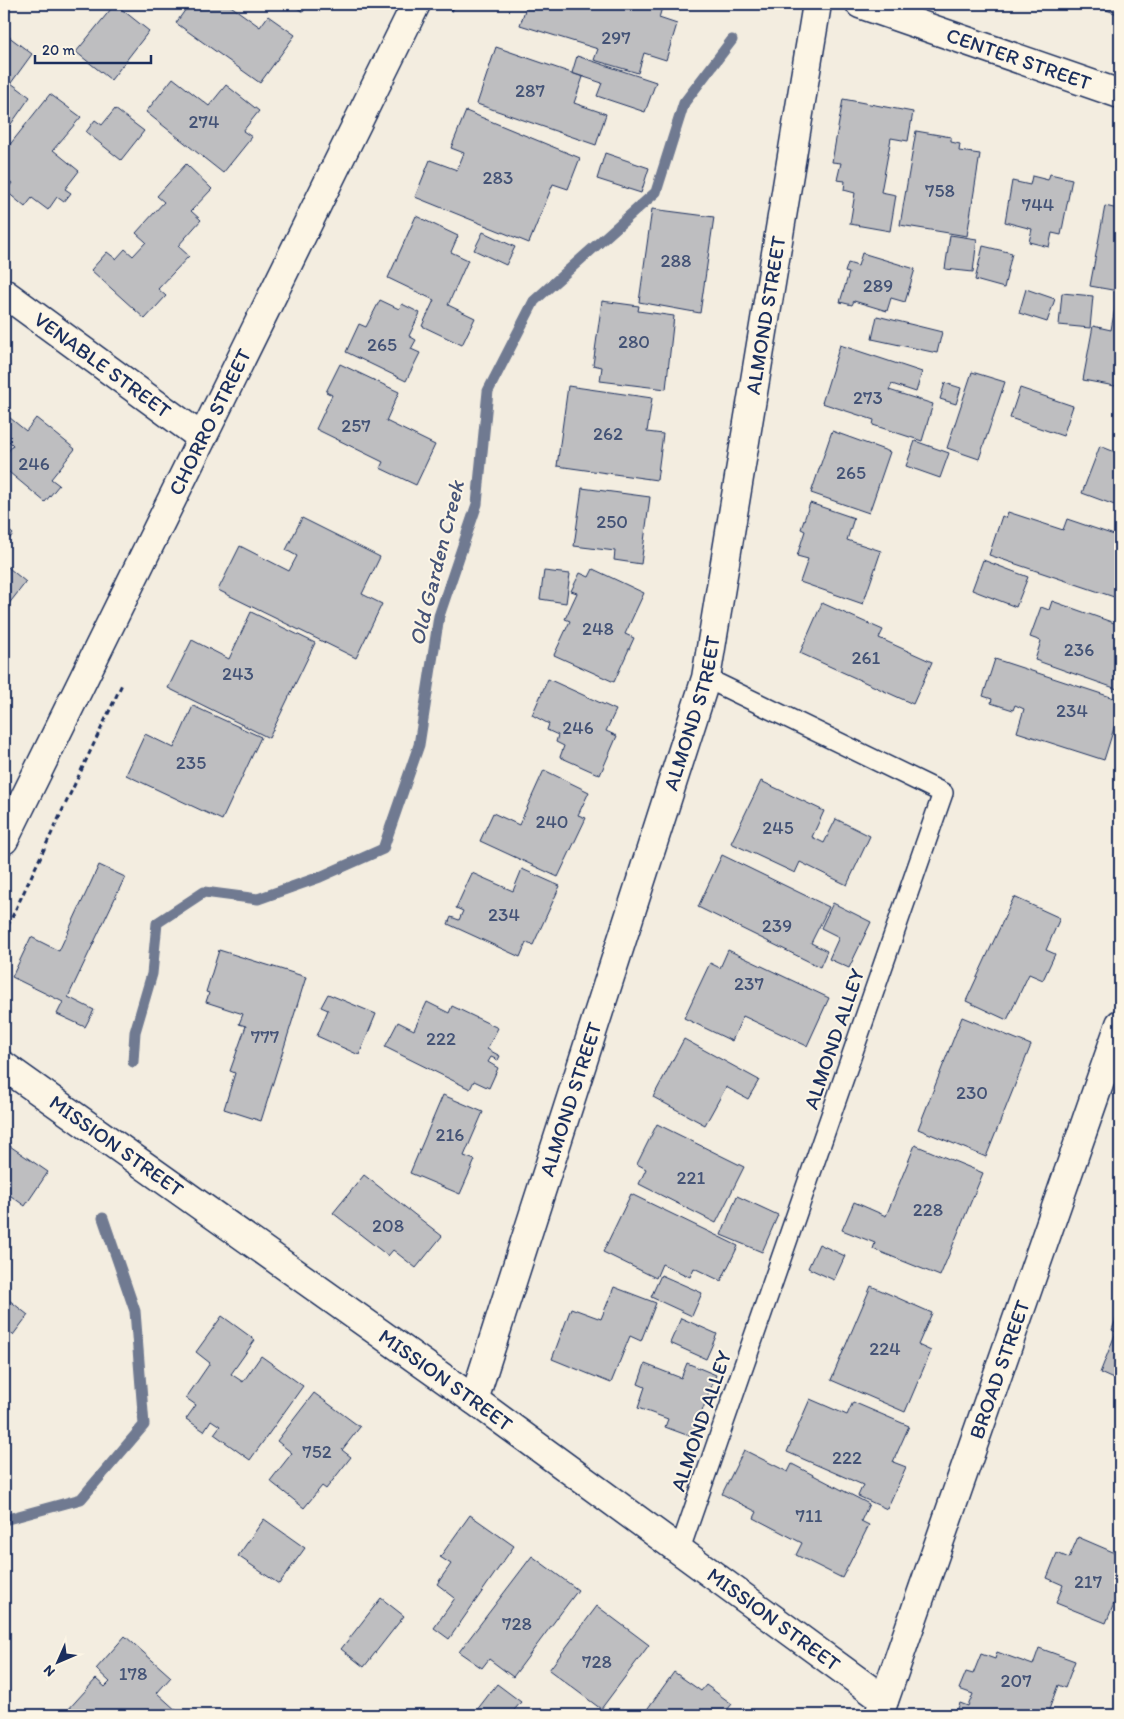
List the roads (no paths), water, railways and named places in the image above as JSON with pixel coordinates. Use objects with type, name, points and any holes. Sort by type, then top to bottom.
[{"type":"street","name":"CHORRO STREET","points":[[4,840],[201,436],[416,4]]},
{"type":"street","name":"ALMOND STREET","points":[[474,1400],[706,678],[817,4]]},
{"type":"street","name":"CENTER STREET","points":[[860,4],[1120,94]]},
{"type":"street","name":"VENABLE STREET","points":[[4,294],[201,436]]},
{"type":"street","name":"BROAD STREET","points":[[882,1708],[1120,1024]]},
{"type":"street","name":"MISSION STREET","points":[[4,1066],[680,1549],[882,1708]]},
{"type":"lane","name":"ALMOND ALLEY","points":[[680,1549],[943,792],[706,678]]},
{"type":"waterway","name":"Old Garden Creek","points":[[133,1062],[135,1032],[152,974],[157,923],[204,892],[258,899],[320,877],[383,849],[419,745],[439,616],[477,504],[488,391],[534,301],[656,192],[684,103],[732,40]]},
{"type":"waterway","name":"Old Garden Creek","points":[[4,1520],[81,1499],[144,1425],[135,1311],[103,1218]]}]
